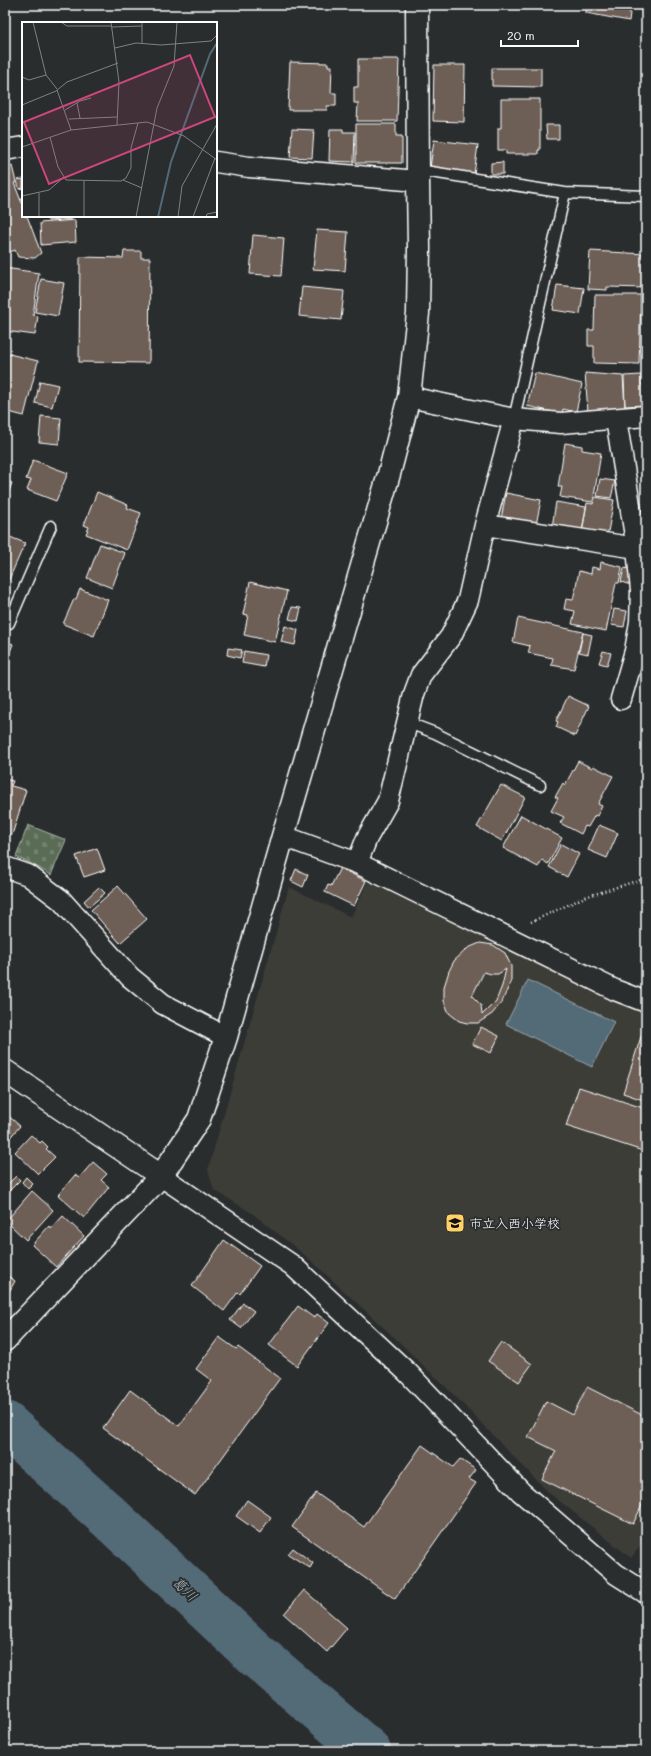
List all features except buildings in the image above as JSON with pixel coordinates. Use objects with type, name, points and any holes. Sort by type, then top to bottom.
[{"type":"street","points":[[5,1340],[161,1176],[199,1119],[226,1037],[282,836],[389,474],[409,397],[418,313],[419,248],[417,5]]},
{"type":"street","points":[[5,150],[22,147]]},
{"type":"street","points":[[217,162],[249,168],[418,176]]},
{"type":"street","points":[[409,397],[514,419],[561,423],[646,416]]},
{"type":"street","points":[[357,863],[367,838],[388,801],[406,722],[421,675],[451,636],[468,600],[485,525],[514,419]]},
{"type":"street","points":[[616,419],[637,548],[641,591],[640,622],[635,651],[621,699]]},
{"type":"street","points":[[485,525],[637,548]]},
{"type":"street","points":[[282,836],[357,863],[615,990],[646,1002]]},
{"type":"street","points":[[5,867],[28,875],[61,900],[130,977],[163,1004],[226,1037]]},
{"type":"street","points":[[5,1071],[292,1265],[408,1373],[521,1492],[616,1574],[646,1594]]},
{"type":"lane","points":[[418,176],[565,193],[646,196]]},
{"type":"lane","points":[[514,419],[565,193]]},
{"type":"lane","points":[[5,622],[9,624],[51,526]]},
{"type":"lane","points":[[406,722],[435,733],[540,785]]},
{"type":"path","points":[[504,935],[585,897],[646,878]]},
{"type":"shaded area","name":"市立入西小学校","points":[[368,882],[620,1003],[646,1014],[646,1538],[631,1558],[548,1492],[454,1395],[306,1256],[252,1213],[214,1190],[208,1170],[289,887],[351,917]]},
{"type":"green space","points":[[28,825],[66,840],[51,875],[16,857]]},
{"type":"water","points":[[528,980],[614,1022],[592,1067],[506,1024]]},
{"type":"waterway","name":"葛川","points":[[5,1424],[108,1516],[254,1653],[368,1751]]},
{"type":"place","name":"市立入西小学校","points":[[455,1223]]}]
